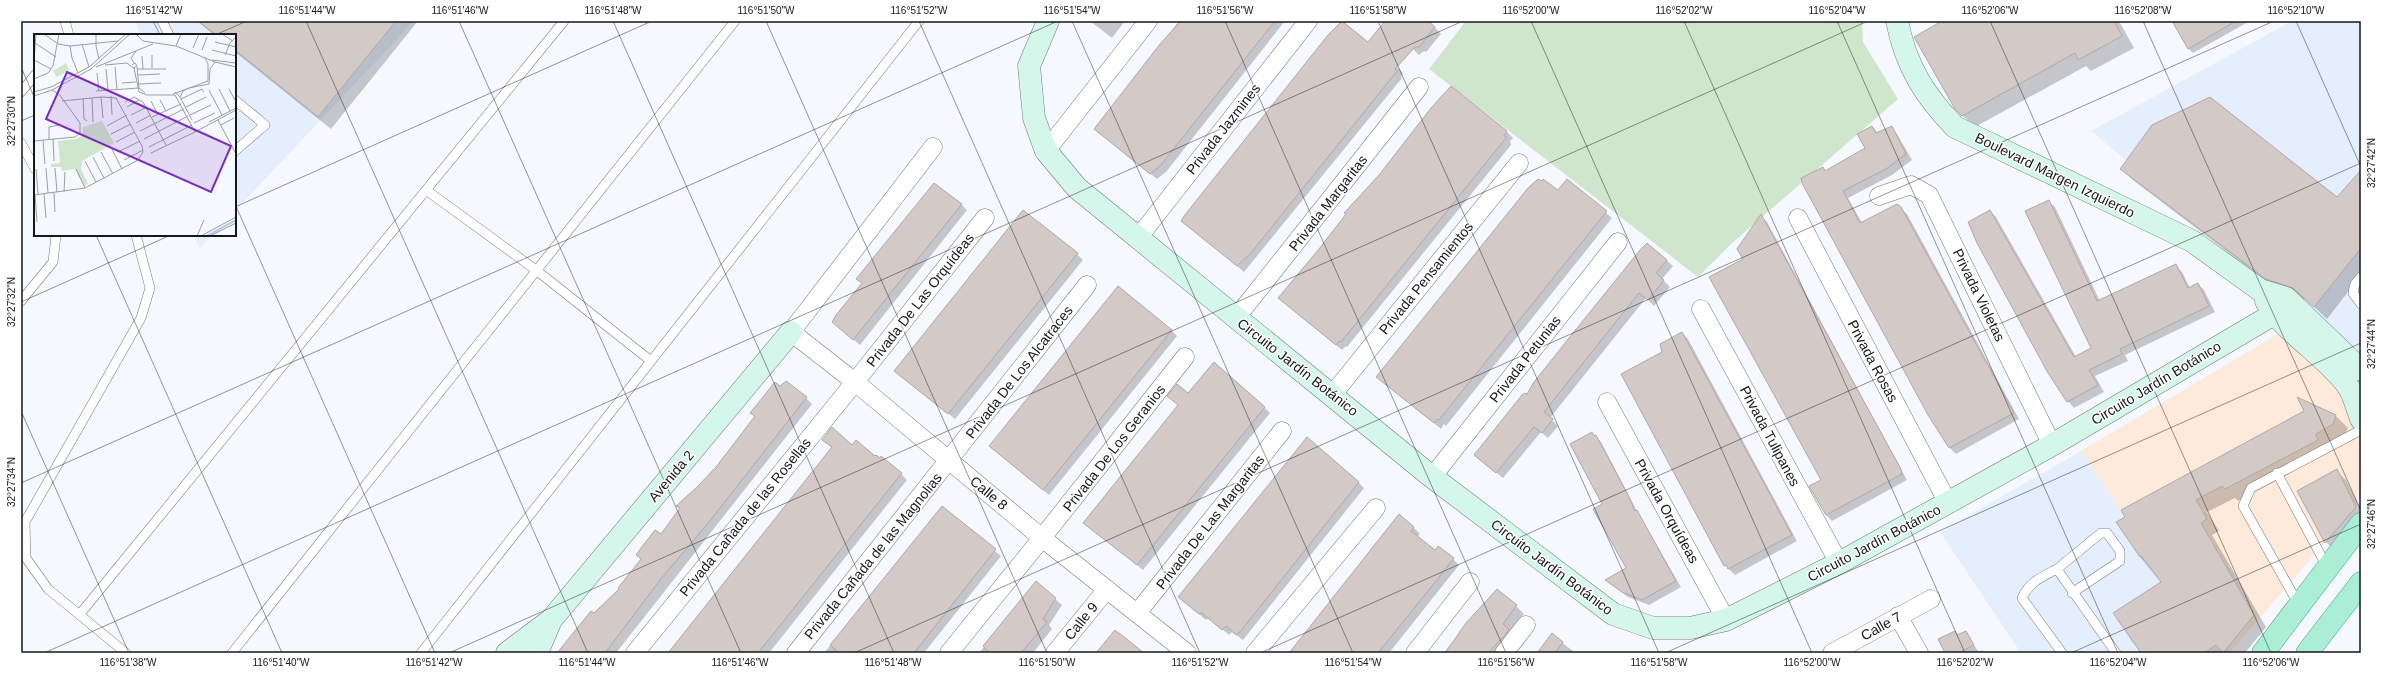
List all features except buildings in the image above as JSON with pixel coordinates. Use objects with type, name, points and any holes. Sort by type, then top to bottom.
[{"type":"main road","points":[[2263,653],[2361,524]]},
{"type":"main road","points":[[2307,653],[2361,583]]},
{"type":"street","name":"Circuito Jardín Botánico","points":[[1048,21],[1029,66],[1034,118],[1046,151],[1077,188],[1236,318],[1333,394],[1432,477],[1613,614],[1653,628],[1690,628],[1726,620],[1838,564],[2052,445],[2280,306]]},
{"type":"street","points":[[1046,151],[1148,21]]},
{"type":"street","name":"Privada Jazmines","points":[[1138,238],[1308,21]]},
{"type":"street","name":"Boulevard Margen Izquierdo","points":[[1897,21],[1902,47],[1913,73],[1935,106],[1955,127],[2192,241],[2354,361],[2361,419]]},
{"type":"street","name":"Privada Margaritas","points":[[1236,318],[1419,87]]},
{"type":"street","points":[[791,332],[933,147]]},
{"type":"street","name":"Privada Pensamientos","points":[[1333,394],[1519,163]]},
{"type":"street","name":"Privada Violetas","points":[[1878,196],[1911,185],[1930,195],[2052,445]]},
{"type":"street","name":"Privada De Las Orquídeas","points":[[856,382],[985,218]]},
{"type":"street","name":"Privada Rosas","points":[[1798,218],[1948,503]]},
{"type":"street","name":"Privada Petunias","points":[[1432,477],[1618,242]]},
{"type":"street","name":"Privada De Los Alcatraces","points":[[950,460],[1087,285]]},
{"type":"street","name":"Privada Tulipanes","points":[[1701,309],[1838,564]]},
{"type":"street","name":"Calle 8","points":[[791,332],[856,382],[1042,538],[1138,612],[1187,653]]},
{"type":"street","name":"Avenida 2","points":[[551,620],[791,332]]},
{"type":"street","name":"Privada De Los Geranios","points":[[949,653],[1185,357]]},
{"type":"street","name":"Privada Cañada de las Rosellas","points":[[635,653],[856,382]]},
{"type":"street","name":"Privada Orquídeas","points":[[1607,402],[1726,620]]},
{"type":"street","name":"Privada De Las Margaritas","points":[[1138,612],[1282,431]]},
{"type":"street","name":"Privada Cañada de las Magnolias","points":[[796,653],[950,460]]},
{"type":"street","points":[[1255,653],[1376,508]]},
{"type":"street","points":[[1415,653],[1470,582]]},
{"type":"street","name":"Calle 9","points":[[1056,653],[1107,589]]},
{"type":"street","name":"Calle 7","points":[[1832,653],[1931,599]]},
{"type":"street","points":[[1898,616],[1919,653]]},
{"type":"street","points":[[510,652],[551,620]]},
{"type":"street","points":[[537,653],[551,620]]},
{"type":"street","points":[[1504,653],[1526,625]]},
{"type":"lane","points":[[65,21],[69,34]]},
{"type":"lane","points":[[162,21],[168,34]]},
{"type":"lane","points":[[80,614],[564,21]]},
{"type":"lane","points":[[232,653],[735,21]]},
{"type":"lane","points":[[421,653],[918,21]]},
{"type":"lane","points":[[21,92],[34,76]]},
{"type":"lane","points":[[236,101],[265,125],[236,150]]},
{"type":"lane","points":[[21,143],[34,167]]},
{"type":"lane","points":[[426,190],[536,270],[651,361]]},
{"type":"lane","points":[[21,301],[53,262],[56,236]]},
{"type":"lane","points":[[126,653],[48,589],[26,558],[25,522],[141,318],[150,288],[136,236]]},
{"type":"lane","points":[[2361,277],[2355,284],[2353,293],[2361,304]]},
{"type":"lane","points":[[2299,605],[2243,506],[2251,488],[2361,430]]},
{"type":"lane","points":[[2277,473],[2327,567]]},
{"type":"lane","points":[[2062,653],[2022,598],[2027,588],[2033,583],[2057,569],[2102,534],[2107,533],[2120,552],[2120,561],[2072,593]]},
{"type":"lane","points":[[2057,569],[2072,593],[2116,653]]},
{"type":"shaded area","points":[[136,21],[414,21],[236,210],[236,34],[140,34]]},
{"type":"shaded area","points":[[2292,21],[2361,21],[2361,357],[2091,131]]},
{"type":"shaded area","points":[[195,236],[211,236],[199,249]]},
{"type":"shaded area","points":[[2286,329],[2328,364],[2361,444],[2361,475],[2356,507],[2229,653],[2216,653],[2081,451]]},
{"type":"shaded area","points":[[2081,451],[2216,653],[2021,653],[1940,532]]},
{"type":"green space","points":[[1466,21],[1862,21],[1863,42],[1898,99],[1731,244],[1698,277],[1429,69]]}]
